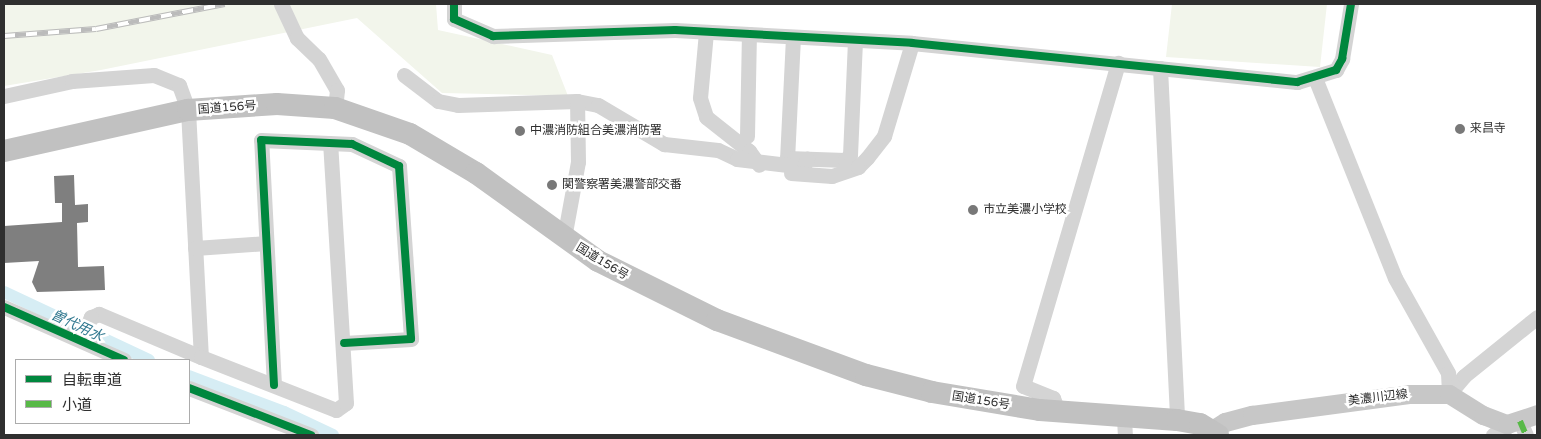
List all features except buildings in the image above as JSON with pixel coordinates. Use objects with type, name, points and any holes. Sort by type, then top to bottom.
[{"type":"highway","name":"国道156号","points":[[4,151],[188,110],[277,104],[335,108],[383,122],[441,151],[513,198],[564,238],[632,280],[717,320],[866,375],[975,402],[1058,411],[1125,427],[1177,420],[1215,432]]},
{"type":"main road","name":"美濃川辺線","points":[[1215,432],[1225,422],[1252,415],[1409,394],[1449,394]]},
{"type":"main road","points":[[1449,394],[1484,415],[1517,426]]},
{"type":"street","points":[[281,4],[297,38],[319,59],[337,90],[335,108]]},
{"type":"street","points":[[454,4],[454,19],[493,36],[675,30],[912,43],[1297,82],[1320,77],[1336,70],[1342,59],[1351,4]]},
{"type":"street","points":[[706,32],[700,98],[706,117],[748,150],[755,161],[761,166],[794,173],[832,176],[858,167],[884,136],[912,43]]},
{"type":"street","points":[[747,136],[749,34]]},
{"type":"street","points":[[793,37],[787,158],[844,160],[850,155],[855,40]]},
{"type":"street","points":[[1058,411],[1053,398],[1024,386],[1118,63]]},
{"type":"street","points":[[1160,68],[1177,420]]},
{"type":"street","points":[[4,96],[72,81],[154,75],[179,84],[188,110],[201,357]]},
{"type":"street","points":[[404,75],[438,101],[458,105],[577,101],[598,105],[664,144],[718,150],[736,159],[804,166],[807,158]]},
{"type":"street","points":[[1320,77],[1395,278],[1448,374],[1449,394]]},
{"type":"street","points":[[564,238],[578,162],[577,101]]},
{"type":"street","points":[[274,385],[261,140],[352,144],[399,166],[412,340],[344,343]]},
{"type":"street","points":[[81,339],[91,317],[99,314],[201,357],[336,410],[346,403],[344,343],[330,143]]},
{"type":"street","points":[[195,248],[266,243]]},
{"type":"street","points":[[4,307],[81,339],[122,359]]},
{"type":"street","points":[[1449,394],[1464,376],[1537,317]]},
{"type":"street","points":[[190,388],[311,435]]},
{"type":"shaded area","points":[[4,4],[436,4],[438,30],[552,55],[568,96],[442,93],[357,18],[101,70],[4,86]]},
{"type":"shaded area","points":[[1172,4],[1327,4],[1320,67],[1166,57]]},
{"type":"waterway","name":"曽代用水","points":[[4,292],[147,359]]},
{"type":"waterway","name":"曽代用水","points":[[190,376],[284,412],[333,435]]},
{"type":"railway","points":[[4,36],[96,29],[225,4]]},
{"type":"marked path","points":[[1520,421],[1526,435]]},
{"type":"cycle path","points":[[454,4],[454,19],[493,36],[675,30],[912,43],[1297,82],[1336,70],[1342,59],[1351,4]]},
{"type":"cycle path","points":[[274,385],[261,140],[352,144],[399,166],[411,339],[344,343]]},
{"type":"cycle path","points":[[4,307],[122,359]]},
{"type":"cycle path","points":[[190,388],[311,435]]},
{"type":"place","name":"来昌寺","points":[[1460,129]]},
{"type":"place","name":"中濃消防組合美濃消防署","points":[[520,131]]},
{"type":"place","name":"関警察署美濃警部交番","points":[[552,185]]},
{"type":"place","name":"市立美濃小学校","points":[[973,210]]}]
